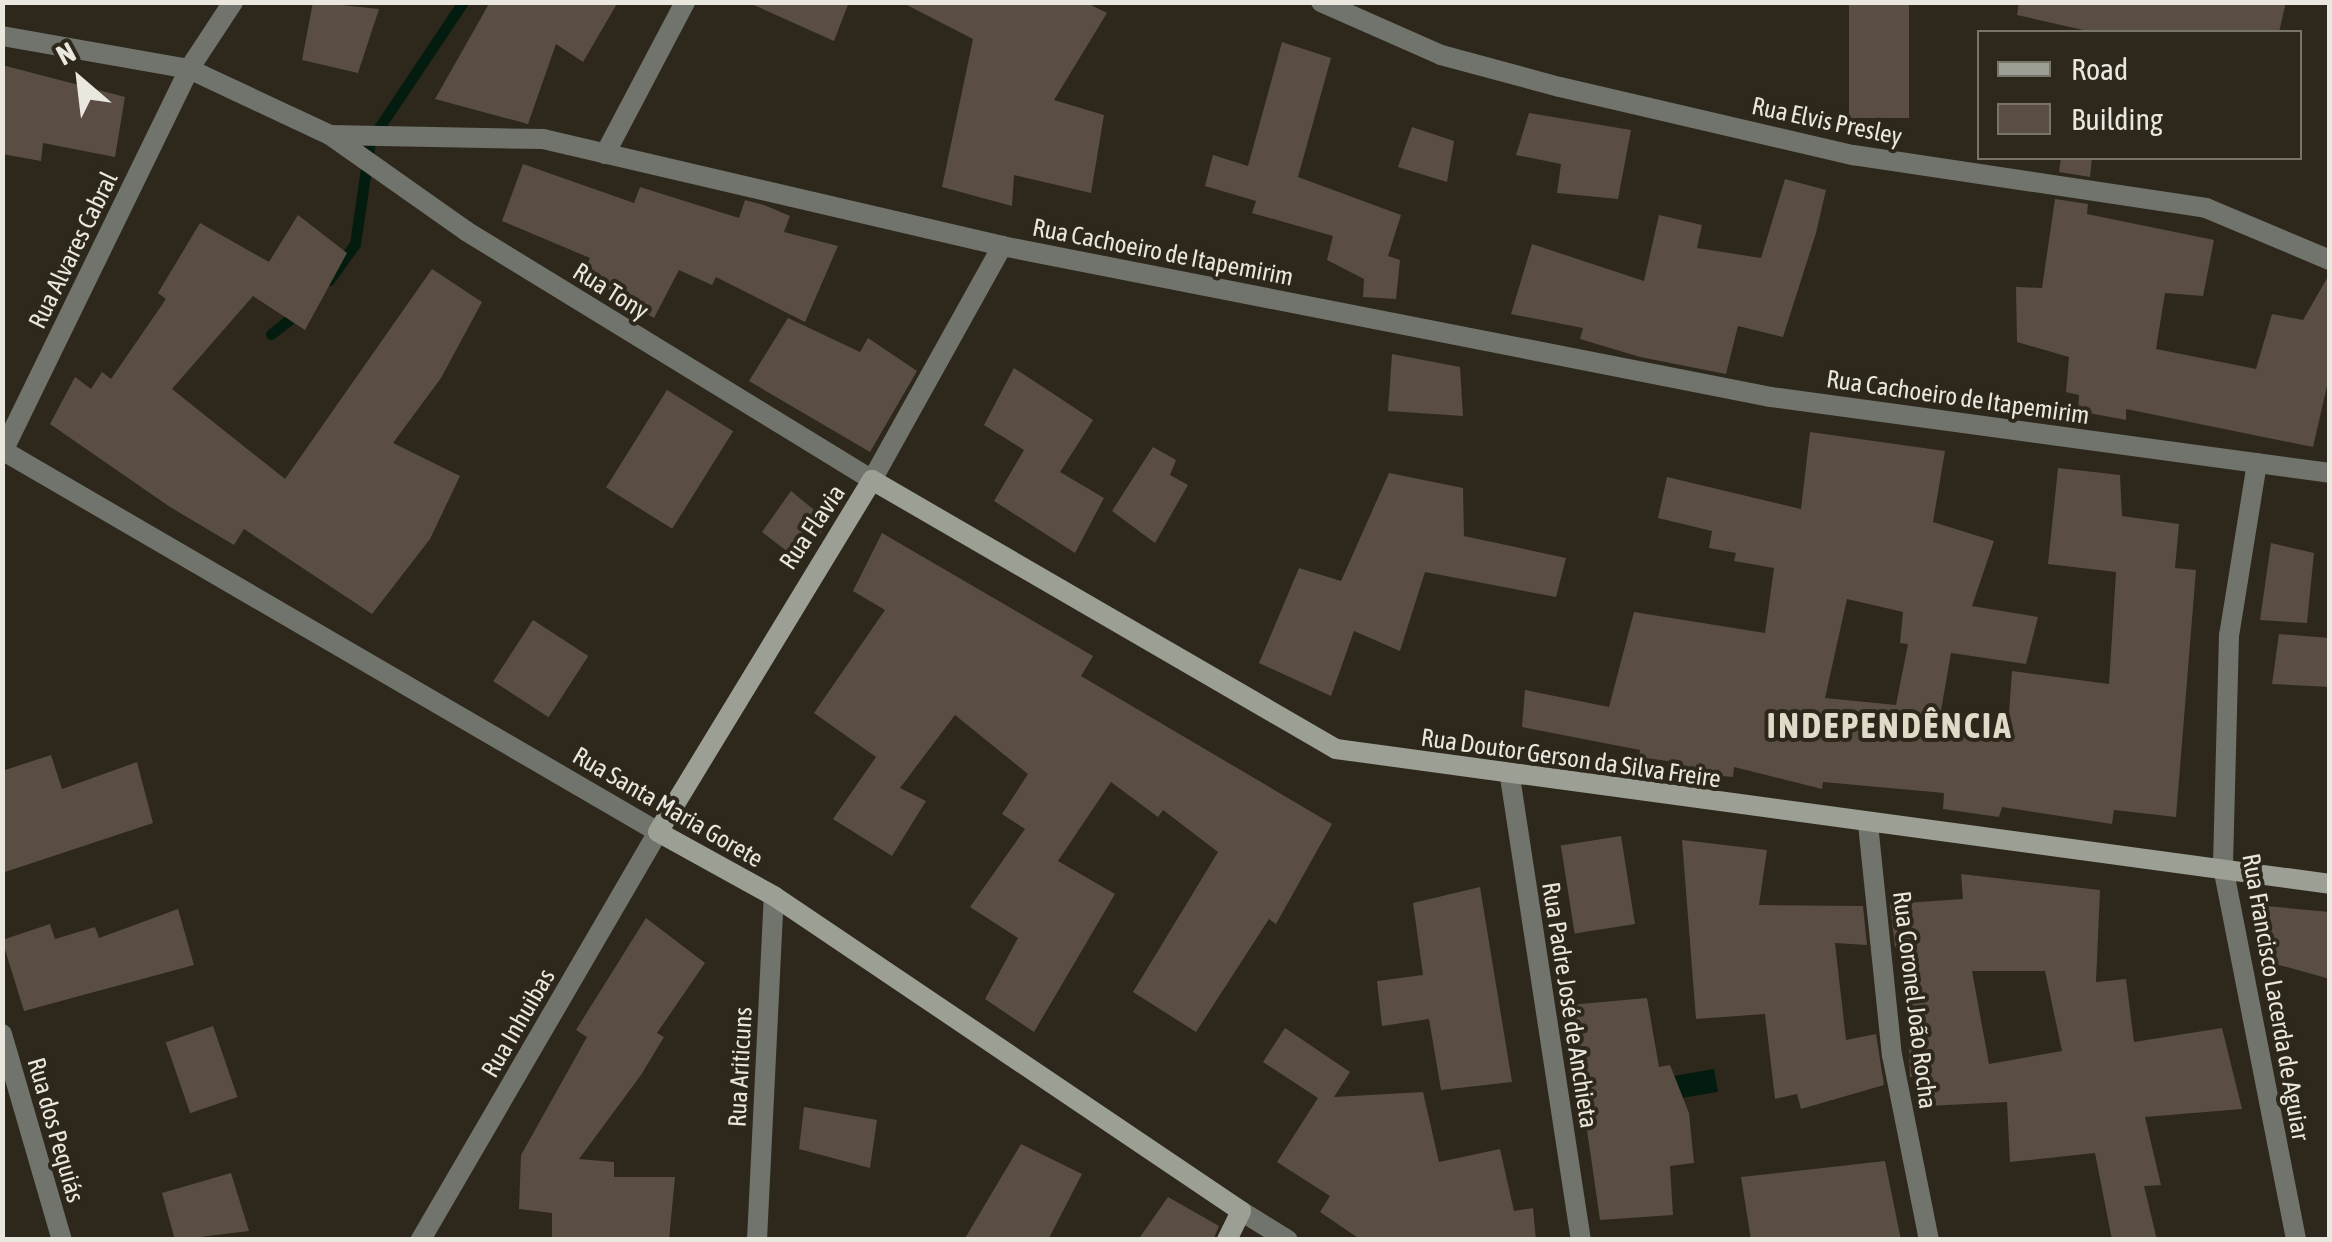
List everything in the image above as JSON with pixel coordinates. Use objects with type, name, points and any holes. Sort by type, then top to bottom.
[{"type":"street","name":"Rua Alvares Cabral","points":[[3,452],[189,69],[232,2]]},
{"type":"street","points":[[605,154],[685,2]]},
{"type":"street","name":"Rua Elvis Presley","points":[[1321,2],[1441,56],[1560,87],[1854,155],[2206,208],[2330,260]]},
{"type":"street","name":"Rua Cachoeiro de Itapemirim","points":[[2,36],[189,69],[330,135],[542,140],[1002,246],[1771,397],[2330,473]]},
{"type":"street","name":"Rua Tony","points":[[330,135],[466,231],[872,480]]},
{"type":"street","name":"Rua Flavia","points":[[658,832],[872,480],[1002,246]]},
{"type":"street","name":"Rua Santa Maria Gorete","points":[[3,452],[774,896],[1288,1240]]},
{"type":"street","name":"Rua Francisco Lacerda de Aguiar","points":[[2257,464],[2229,635],[2223,867],[2296,1240]]},
{"type":"street","name":"Rua Doutor Gerson da Silva Freire","points":[[872,480],[1336,748],[1510,777],[2223,867],[2330,884]]},
{"type":"street","name":"Rua Padre José de Anchieta","points":[[1510,777],[1581,1240]]},
{"type":"street","name":"Rua Coronel João Rocha","points":[[1868,824],[1892,1056],[1929,1240]]},
{"type":"street","name":"Rua Inhuibas","points":[[421,1240],[658,832]]},
{"type":"street","name":"Rua Ariticuns","points":[[757,1240],[774,896]]},
{"type":"street","name":"Rua dos Pequiás","points":[[2,1034],[62,1240]]},
{"type":"street","points":[[1227,1240],[1242,1211]]},
{"type":"shaded area","points":[[1714,1069],[1718,1092],[1677,1099],[1673,1076]]},
{"type":"building","points":[[313,2],[379,9],[358,73],[302,60]]},
{"type":"building","points":[[490,2],[618,2],[583,62],[556,44],[528,124],[435,99]]},
{"type":"building","points":[[747,2],[849,2],[834,41]]},
{"type":"building","points":[[901,2],[1085,2],[1107,13],[1054,100],[1104,115],[1091,193],[1014,175],[1012,206],[942,187],[973,39]]},
{"type":"building","points":[[1849,2],[1909,2],[1909,118],[1849,118]]},
{"type":"building","points":[[2019,2],[2286,2],[2279,30],[2083,30],[2017,15]]},
{"type":"building","points":[[1282,42],[1331,58],[1298,177],[1401,215],[1388,256],[1400,260],[1396,299],[1363,297],[1364,279],[1327,260],[1333,236],[1252,213],[1256,201],[1205,186],[1213,155],[1248,166]]},
{"type":"building","points":[[2,65],[125,97],[115,157],[43,143],[41,161],[2,154]]},
{"type":"building","points":[[1529,113],[1631,130],[1618,199],[1557,193],[1561,164],[1516,155]]},
{"type":"building","points":[[1412,127],[1454,141],[1447,182],[1398,167]]},
{"type":"building","points":[[2061,160],[2092,160],[2090,177],[2059,172]]},
{"type":"building","points":[[523,164],[634,203],[640,187],[739,218],[745,200],[790,216],[784,232],[838,246],[805,322],[716,277],[712,285],[679,270],[654,318],[583,273],[590,258],[502,221]]},
{"type":"building","points":[[1785,179],[1826,190],[1816,233],[1783,337],[1738,326],[1726,374],[1640,357],[1580,339],[1583,328],[1511,314],[1532,244],[1644,281],[1659,215],[1702,225],[1697,248],[1761,258]]},
{"type":"building","points":[[2055,199],[2088,204],[2087,214],[2214,240],[2203,296],[2165,293],[2156,349],[2256,369],[2272,314],[2303,320],[2330,273],[2330,373],[2313,447],[2126,409],[2126,420],[2078,411],[2079,395],[2066,392],[2069,357],[2017,342],[2016,287],[2042,288]]},
{"type":"building","points":[[298,215],[347,253],[305,330],[253,296],[172,389],[285,479],[432,269],[482,302],[441,378],[393,443],[460,476],[430,539],[372,614],[244,529],[234,545],[170,507],[50,424],[75,377],[91,389],[102,372],[111,379],[166,299],[158,293],[200,223],[269,262]]},
{"type":"building","points":[[788,318],[860,352],[868,338],[917,371],[870,452],[749,381]]},
{"type":"building","points":[[1392,354],[1460,367],[1463,416],[1388,411]]},
{"type":"building","points":[[1014,368],[1093,420],[1060,472],[1104,498],[1075,553],[994,501],[1024,450],[984,425]]},
{"type":"building","points":[[667,390],[733,431],[672,529],[606,488]]},
{"type":"building","points":[[1810,432],[1945,451],[1933,522],[1994,541],[1972,606],[2038,617],[2026,664],[1951,653],[1938,728],[2007,741],[2012,671],[2109,684],[2116,572],[2048,564],[2058,468],[2120,475],[2122,516],[2179,524],[2175,568],[2196,570],[2176,817],[2114,810],[2112,824],[2002,807],[1999,817],[1943,809],[1944,793],[1823,782],[1822,789],[1734,767],[1733,777],[1681,772],[1681,763],[1639,757],[1640,750],[1522,727],[1525,690],[1609,707],[1634,612],[1765,633],[1774,568],[1734,561],[1736,553],[1709,548],[1712,531],[1658,518],[1667,477],[1801,509]],"holes":[[[1847,599],[1903,612],[1900,643],[1908,644],[1896,705],[1825,698]]]},
{"type":"building","points":[[1153,447],[1176,460],[1170,475],[1188,485],[1155,543],[1112,511]]},
{"type":"building","points":[[1389,473],[1463,488],[1464,536],[1566,558],[1556,597],[1425,572],[1400,651],[1354,631],[1331,696],[1259,663],[1299,568],[1341,581]]},
{"type":"building","points":[[791,491],[830,523],[797,559],[762,532]]},
{"type":"building","points":[[882,533],[1093,656],[1081,676],[1332,824],[1276,924],[1269,919],[1196,1032],[1133,992],[1218,852],[1163,810],[1158,817],[1111,782],[1058,861],[1115,894],[1034,1032],[985,999],[1018,938],[970,907],[1025,829],[1002,814],[1028,774],[955,715],[900,788],[926,801],[892,856],[833,819],[876,757],[814,713],[885,610],[853,591]]},
{"type":"building","points":[[2271,543],[2314,553],[2307,623],[2260,620]]},
{"type":"building","points":[[533,620],[588,656],[549,717],[493,681]]},
{"type":"building","points":[[2279,634],[2330,638],[2330,687],[2272,684]]},
{"type":"building","points":[[51,755],[62,789],[137,762],[153,823],[2,873],[2,771]]},
{"type":"building","points":[[1621,836],[1635,924],[1575,933],[1561,846]]},
{"type":"building","points":[[1682,840],[1767,850],[1759,905],[1863,906],[1867,945],[1835,943],[1846,1040],[1876,1034],[1884,1085],[1801,1109],[1797,1094],[1775,1099],[1765,1014],[1696,1019]]},
{"type":"building","points":[[1961,874],[2100,890],[2096,982],[2126,979],[2134,1042],[2222,1028],[2242,1109],[2145,1117],[2161,1185],[2144,1186],[2157,1240],[2112,1240],[2095,1153],[2010,1162],[2007,1102],[1927,1106],[1925,1073],[1910,1077],[1906,948],[1895,947],[1890,904],[1963,899]],"holes":[[[1972,971],[2045,971],[2062,1051],[1989,1064]]]},
{"type":"building","points":[[1480,887],[1512,1082],[1441,1090],[1429,1019],[1382,1026],[1377,981],[1423,975],[1413,903]]},
{"type":"building","points":[[2265,906],[2330,912],[2330,979],[2272,963]]},
{"type":"building","points":[[178,909],[194,965],[24,1011],[2,940],[50,924],[55,939],[95,927],[99,938]]},
{"type":"building","points":[[646,918],[705,963],[657,1033],[664,1037],[641,1075],[579,1159],[614,1162],[614,1177],[675,1177],[669,1240],[552,1240],[552,1213],[519,1209],[521,1155],[587,1037],[576,1030]]},
{"type":"building","points":[[1647,998],[1659,1067],[1670,1065],[1689,1113],[1694,1163],[1670,1166],[1673,1215],[1600,1220],[1569,1005]]},
{"type":"building","points":[[213,1026],[237,1097],[190,1113],[166,1042]]},
{"type":"building","points":[[1285,1028],[1350,1072],[1334,1097],[1423,1092],[1439,1162],[1500,1149],[1514,1211],[1533,1208],[1536,1240],[1361,1240],[1320,1212],[1330,1196],[1277,1162],[1318,1098],[1263,1062]]},
{"type":"building","points":[[804,1107],[877,1120],[870,1168],[799,1149]]},
{"type":"building","points":[[1021,1144],[1082,1174],[1048,1240],[964,1240]]},
{"type":"building","points":[[1885,1161],[1901,1240],[1751,1240],[1741,1177]]},
{"type":"building","points":[[231,1173],[249,1231],[175,1240],[162,1193]]},
{"type":"building","points":[[1168,1197],[1219,1226],[1213,1240],[1138,1240]]},
{"type":"waterway","points":[[329,280],[355,244],[370,141],[463,2]]},
{"type":"waterway","points":[[271,334],[299,312]]},
{"type":"district","name":"INDEPENDÊNCIA","points":[[1890,725]]}]
